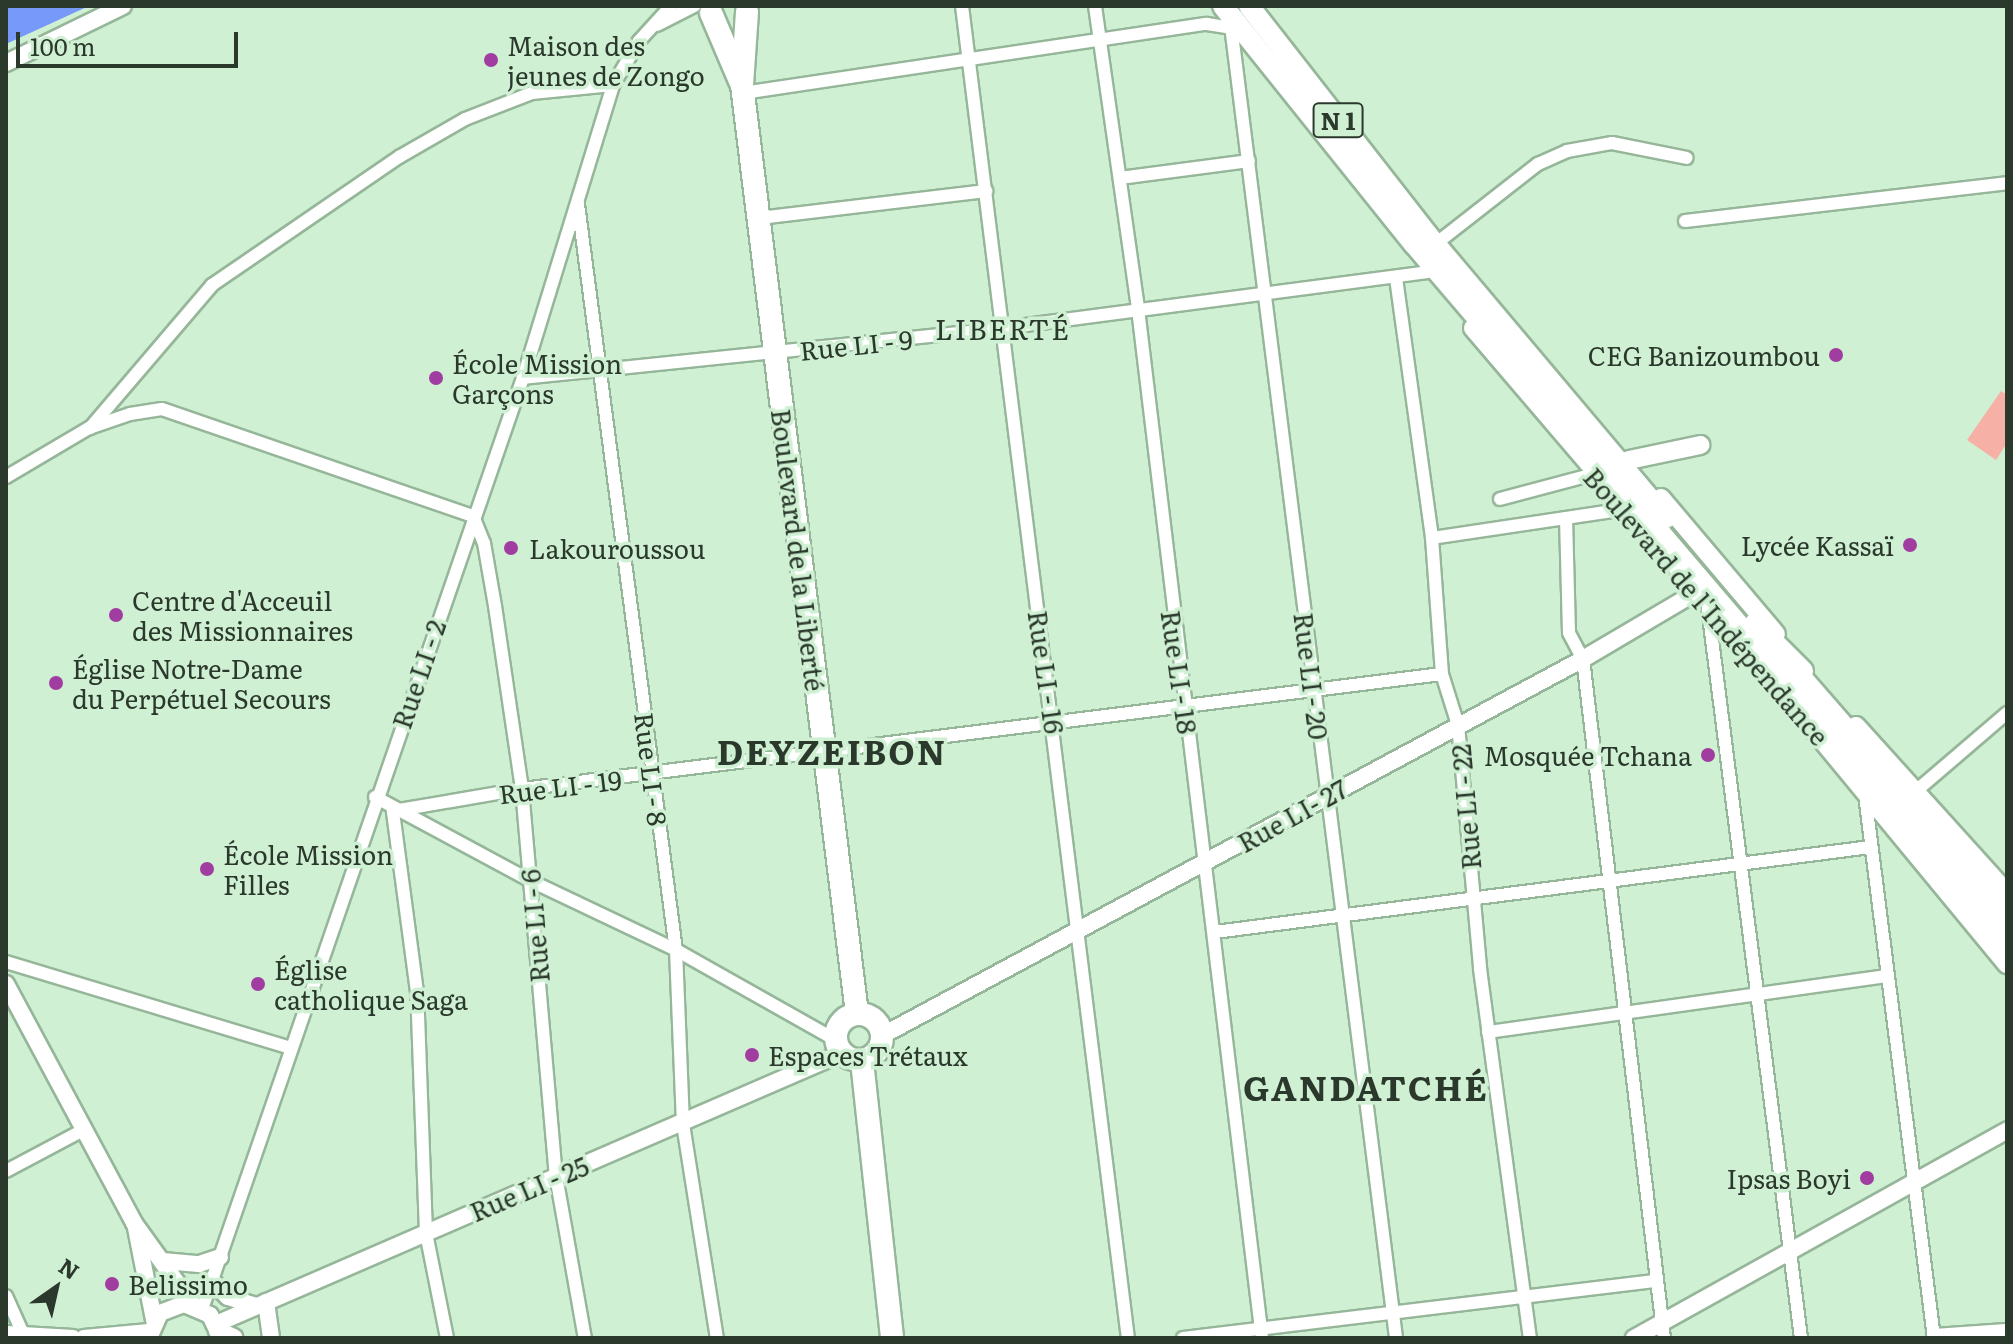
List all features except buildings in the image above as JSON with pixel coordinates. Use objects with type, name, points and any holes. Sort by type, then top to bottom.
[{"type":"highway","points":[[702,8],[723,17],[751,9]]},
{"type":"highway","name":"Boulevard de la Liberté","points":[[702,8],[743,89]]},
{"type":"highway","name":"Boulevard de la Liberté","points":[[751,9],[743,89],[857,1014]]},
{"type":"highway","points":[[846,1051],[875,1055],[883,1035],[871,1017],[857,1014],[839,1026],[846,1051],[892,1338]]},
{"type":"main road","name":"Boulevard de l'Indépendance","points":[[1223,6],[1237,28],[1426,240],[1629,460],[1834,702],[2007,893]]},
{"type":"main road","name":"Boulevard de l'Indépendance","points":[[1249,6],[1460,287],[1750,628]]},
{"type":"main road","name":"Boulevard de l'Indépendance","points":[[1426,240],[1427,272],[1594,474],[1702,595],[2007,964]]},
{"type":"main road","points":[[1629,460],[1700,445]]},
{"type":"main road","points":[[1750,628],[1834,702]]},
{"type":"main road","points":[[1750,628],[1852,758],[2007,939]]},
{"type":"main road","points":[[1750,628],[2007,914]]},
{"type":"main road","points":[[1852,758],[1908,844]]},
{"type":"street","points":[[6,63],[123,6]]},
{"type":"street","points":[[651,28],[671,6]]},
{"type":"street","name":"Rue LI - 16","points":[[962,6],[1054,723],[1128,1338]]},
{"type":"street","name":"Rue LI - 18","points":[[1095,6],[1138,309],[1261,1333]]},
{"type":"street","points":[[651,28],[702,8]]},
{"type":"street","name":"Rue LI - 2","points":[[197,1307],[220,1257],[288,1047],[523,378],[613,85],[651,28]]},
{"type":"street","points":[[743,89],[969,56],[1237,28]]},
{"type":"street","name":"Rue LI - 20","points":[[1237,28],[1249,161],[1396,1338]]},
{"type":"street","points":[[89,428],[212,285],[399,157],[465,119],[532,93],[613,85]]},
{"type":"street","points":[[1426,240],[1557,154],[1612,143],[1687,158]]},
{"type":"street","points":[[1120,178],[1249,161]]},
{"type":"street","points":[[1685,221],[2007,183]]},
{"type":"street","points":[[759,218],[986,191]]},
{"type":"street","name":"Rue LI - 8","points":[[578,201],[604,373],[676,950],[683,1124],[717,1338]]},
{"type":"street","name":"Rue LI - 9","points":[[523,378],[604,373],[1003,328],[1427,272]]},
{"type":"street","name":"Rue LI - 22","points":[[1396,278],[1432,538],[1442,674],[1458,725],[1488,1032],[1530,1338]]},
{"type":"street","points":[[6,477],[89,428],[130,414],[162,409],[473,516]]},
{"type":"street","points":[[1500,499],[1594,474]]},
{"type":"street","points":[[1432,538],[1625,509]]},
{"type":"street","name":"Rue LI - 6","points":[[473,516],[491,581],[522,789],[556,1176],[585,1338]]},
{"type":"street","points":[[1566,518],[1568,624],[1583,659],[1663,1330]]},
{"type":"street","points":[[1702,595],[1761,996],[1788,1249],[1801,1338]]},
{"type":"street","name":"Rue LI- 27","points":[[883,1035],[1702,595]]},
{"type":"street","name":"Rue LI - 19","points":[[393,811],[522,789],[1442,674]]},
{"type":"street","points":[[1916,791],[2007,713]]},
{"type":"street","points":[[1865,792],[1911,1183],[1934,1337],[2007,1330]]},
{"type":"street","points":[[375,797],[393,811],[676,950],[846,1051]]},
{"type":"street","points":[[393,811],[417,992],[426,1233],[447,1338]]},
{"type":"street","points":[[1215,932],[1741,867],[1870,847]]},
{"type":"street","points":[[6,962],[288,1047]]},
{"type":"street","points":[[1488,1032],[1886,976]]},
{"type":"street","points":[[6,984],[134,1223],[197,1307],[222,1333]]},
{"type":"street","name":"Rue LI - 25","points":[[222,1333],[261,1304],[846,1051]]},
{"type":"street","points":[[6,1171],[85,1129]]},
{"type":"street","points":[[1634,1338],[1663,1330],[1788,1249],[2007,1130]]},
{"type":"street","points":[[134,1223],[151,1330]]},
{"type":"street","points":[[163,1261],[199,1264],[220,1257]]},
{"type":"street","points":[[211,1280],[228,1297],[261,1304],[271,1338]]},
{"type":"street","points":[[1183,1338],[1261,1333],[1394,1312],[1655,1281]]},
{"type":"street","points":[[6,1296],[24,1336]]},
{"type":"street","points":[[84,1338],[151,1330],[175,1305],[197,1307]]},
{"type":"street","points":[[6,1334],[73,1338]]},
{"type":"shaded area","points":[[2001,391],[2007,395],[2007,443],[1996,460],[1967,440]]},
{"type":"water","points":[[6,6],[89,6],[6,44]]},
{"type":"place","name":"Maison des jeunes de Zongo","points":[[491,60]]},
{"type":"place","name":"CEG Banizoumbou","points":[[1836,355]]},
{"type":"place","name":"École Mission Garçons","points":[[436,378]]},
{"type":"place","name":"Lycée Kassaï","points":[[1910,545]]},
{"type":"place","name":"Lakouroussou","points":[[511,548]]},
{"type":"place","name":"Centre d'Acceuil des Missionnaires","points":[[116,615]]},
{"type":"place","name":"Église Notre-Dame du Perpétuel Secours","points":[[56,683]]},
{"type":"place","name":"Mosquée Tchana","points":[[1708,755]]},
{"type":"place","name":"École Mission Filles","points":[[207,869]]},
{"type":"place","name":"Église catholique Saga","points":[[258,984]]},
{"type":"place","name":"Espaces Trétaux","points":[[752,1055]]},
{"type":"place","name":"Ipsas Boyi","points":[[1867,1178]]},
{"type":"place","name":"Belissimo","points":[[112,1284]]},
{"type":"district","name":"LIBERTÉ","points":[[1003,328]]},
{"type":"district","name":"DEYZEIBON","points":[[832,751]]},
{"type":"district","name":"GANDATCHÉ","points":[[1366,1087]]}]
